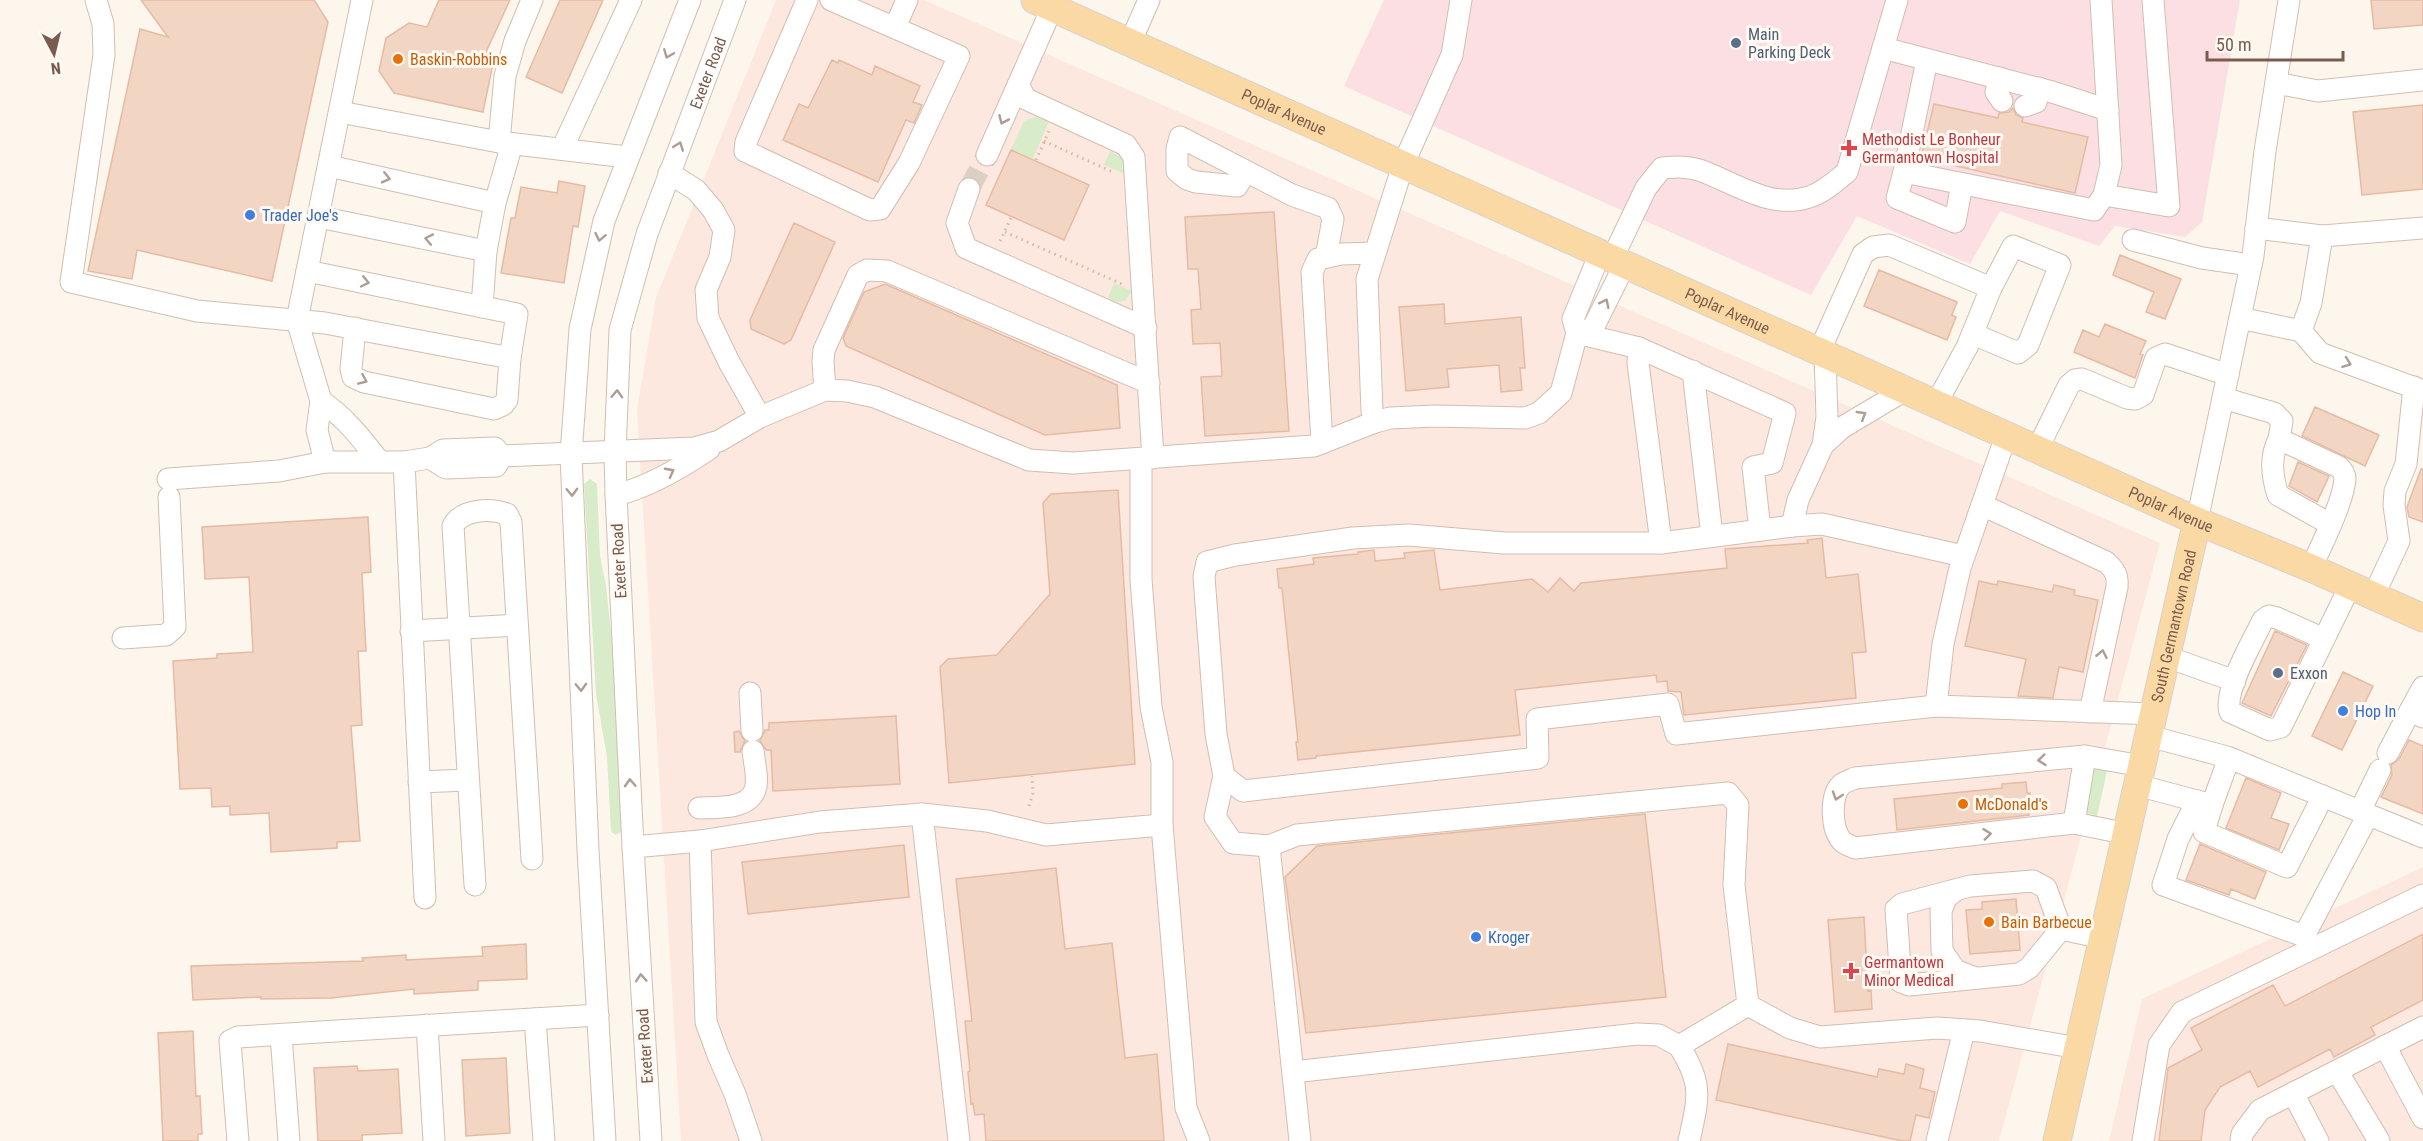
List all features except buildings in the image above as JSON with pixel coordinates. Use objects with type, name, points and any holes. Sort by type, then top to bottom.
[{"type":"main road","name":"Poplar Avenue","points":[[1043,4],[2037,450],[2423,618]]},
{"type":"main road","name":"South Germantown Road","points":[[2057,1141],[2197,521]]},
{"type":"street","points":[[96,0],[104,24],[104,56],[71,282],[197,311],[355,328],[510,358]]},
{"type":"street","points":[[325,462],[317,430],[321,401],[297,320],[362,0]]},
{"type":"street","points":[[482,307],[486,250],[505,143],[505,76],[515,41],[532,0]]},
{"type":"street","points":[[562,149],[631,0]]},
{"type":"street","points":[[605,1141],[588,850],[571,454],[580,329],[604,221],[690,0]]},
{"type":"street","name":"Exeter Road","points":[[651,1141],[633,846],[616,495],[615,453],[620,330],[647,234],[735,0]]},
{"type":"street","points":[[807,0],[746,142],[746,151],[870,210],[880,209],[909,163],[959,56],[831,0]]},
{"type":"street","points":[[895,27],[907,0]]},
{"type":"street","points":[[1130,43],[1149,0]]},
{"type":"street","points":[[1375,422],[1372,411],[1367,279],[1403,165],[1452,55],[1461,0]]},
{"type":"street","points":[[616,495],[636,490],[693,460],[719,441],[760,417],[825,390],[847,391],[875,397],[1029,460],[1073,463],[1314,446],[1390,418],[1435,416],[1525,418],[1539,413],[1561,393],[1577,333],[1573,319],[1612,259],[1646,188],[1662,168],[1680,166],[1698,169],[1753,194],[1782,201],[1809,197],[1831,186],[1847,172],[1897,0]]},
{"type":"street","points":[[1904,172],[2094,210],[2104,195],[2111,165],[2101,0]]},
{"type":"street","points":[[2104,195],[2169,206],[2152,0]]},
{"type":"street","name":"South Germantown Road","points":[[2197,521],[2251,265],[2289,0]]},
{"type":"street","points":[[987,154],[1018,85],[1043,4]]},
{"type":"street","points":[[1883,48],[2039,88],[2109,110]]},
{"type":"street","points":[[1927,60],[1897,198],[1955,222],[1962,183]]},
{"type":"street","points":[[2000,78],[1996,92],[2002,101]]},
{"type":"street","points":[[2276,83],[2318,91],[2423,80]]},
{"type":"street","points":[[1018,85],[1026,99],[1126,145],[1134,158],[1149,383],[1141,579],[1151,707],[1162,762],[1162,825],[1186,1108],[1199,1141]]},
{"type":"street","points":[[2025,106],[2036,102],[2039,88]]},
{"type":"street","points":[[340,112],[505,143],[627,157]]},
{"type":"street","points":[[329,166],[495,203]]},
{"type":"street","points":[[1246,171],[1292,195],[1328,208],[1332,219],[1326,257]]},
{"type":"street","points":[[669,173],[696,190],[713,210],[724,230],[720,257],[706,290],[708,318],[729,362],[760,417]]},
{"type":"street","points":[[969,189],[957,223],[966,248],[1146,328]]},
{"type":"street","points":[[319,217],[486,250]]},
{"type":"street","points":[[2256,228],[2322,237],[2423,228]]},
{"type":"street","points":[[2301,331],[2312,303],[2322,237]]},
{"type":"street","points":[[2133,240],[2202,258],[2251,265]]},
{"type":"street","points":[[1792,526],[1798,500],[1823,445],[1827,417],[1822,353],[1863,254],[1873,247],[1889,245],[1991,288]]},
{"type":"street","points":[[1936,404],[1973,334],[1991,288],[2013,246],[2060,265],[2028,345],[2018,353],[1973,334]]},
{"type":"street","points":[[1322,443],[1312,272],[1318,259],[1375,253]]},
{"type":"street","points":[[825,390],[824,350],[858,275],[867,270],[887,271],[1149,383]]},
{"type":"street","points":[[307,271],[517,314],[510,358],[507,400],[503,405],[494,409],[364,382],[353,377],[351,369],[355,328]]},
{"type":"street","points":[[2240,318],[2301,331],[2320,353],[2418,389],[2406,464],[2395,491],[2394,505],[2399,541],[2324,639],[2281,728],[2271,730],[2230,712],[2229,698],[2235,681],[2263,620],[2269,616],[2324,639]]},
{"type":"street","points":[[1577,333],[1639,348],[1785,413],[1772,463],[1754,467],[1760,530]]},
{"type":"street","points":[[1639,348],[1638,363],[1661,543]]},
{"type":"street","points":[[2037,450],[2069,385],[2075,380],[2082,379],[2127,398],[2135,399],[2143,395],[2156,358],[2165,354],[2228,375]]},
{"type":"street","points":[[1693,372],[1712,536]]},
{"type":"street","points":[[1823,445],[1843,427],[1905,390]]},
{"type":"street","points":[[2223,398],[2274,413],[2282,421],[2279,439],[2274,449],[2273,479],[2278,495],[2330,524]]},
{"type":"street","points":[[321,401],[337,411],[379,461]]},
{"type":"street","points":[[1936,706],[1943,644],[1963,556],[2006,436]]},
{"type":"street","points":[[2279,439],[2339,467],[2346,478],[2311,568]]},
{"type":"street","points":[[123,638],[166,635],[175,627],[168,488],[325,462],[404,462],[430,458],[446,468],[496,466],[502,456],[694,448],[719,441]]},
{"type":"street","points":[[404,462],[425,898]]},
{"type":"street","points":[[1982,505],[2106,562],[2115,570],[2118,578],[2117,587],[2090,712]]},
{"type":"street","points":[[475,885],[453,526],[457,518],[469,513],[498,511],[507,514],[511,522],[532,859]]},
{"type":"street","points":[[1748,1005],[1734,885],[1738,805],[1728,793],[1297,835],[1269,846],[1233,843],[1215,817],[1224,776],[1215,723],[1204,577],[1207,561],[1353,538],[1409,535],[1504,543],[1661,543],[1805,523],[1822,524],[1963,556]]},
{"type":"street","points":[[411,631],[517,625]]},
{"type":"street","points":[[2167,657],[2235,681]]},
{"type":"street","points":[[2229,758],[2205,803],[2178,839],[2163,885],[2304,936],[2364,813],[2384,761],[2416,714],[2423,687]]},
{"type":"street","points":[[699,808],[734,805],[748,799],[756,789],[750,693]]},
{"type":"street","points":[[1224,776],[1243,791],[1538,758],[1537,719],[1668,704],[1676,734],[1936,706],[2090,712],[2151,725],[2423,837]]},
{"type":"street","points":[[2128,834],[2074,823],[1855,848],[1843,843],[1836,833],[1835,796],[1842,784],[1855,778],[2085,756],[2205,803]]},
{"type":"street","points":[[2074,823],[2085,756]]},
{"type":"street","points":[[419,782],[467,780]]},
{"type":"street","points":[[2205,803],[2204,832],[2287,867],[2323,796]]},
{"type":"street","points":[[633,846],[700,841],[820,822],[922,814],[987,821],[1046,836],[1162,825]]},
{"type":"street","points":[[922,814],[959,1141]]},
{"type":"street","points":[[700,841],[706,1022],[751,1141]]},
{"type":"street","points":[[1269,846],[1300,1141]]},
{"type":"street","points":[[2032,881],[2046,888],[2061,929],[2029,968],[2019,974],[1909,985],[1900,982],[1896,909],[1902,904],[1970,886],[2032,881]]},
{"type":"street","points":[[1956,890],[1946,898],[1941,911],[1942,951],[1954,970],[1975,978]]},
{"type":"street","points":[[2143,1141],[2159,1045],[2182,1012],[2423,895]]},
{"type":"street","points":[[2061,929],[2103,938]]},
{"type":"street","points":[[1748,1005],[1790,1028],[1820,1037],[1937,1028],[1964,1030],[2078,1048]]},
{"type":"street","points":[[1679,1046],[1748,1005]]},
{"type":"street","points":[[238,1141],[230,1041],[238,1037],[598,1015]]},
{"type":"street","points":[[535,1019],[544,1141]]},
{"type":"street","points":[[427,1025],[434,1141]]},
{"type":"street","points":[[2244,1138],[2260,1110],[2423,1027]]},
{"type":"street","points":[[1937,1141],[1964,1030]]},
{"type":"street","points":[[1293,1072],[1637,1034],[1659,1035],[1679,1046],[1688,1060],[1698,1086],[1689,1141]]},
{"type":"street","points":[[280,1035],[289,1141]]},
{"type":"street","points":[[2385,1046],[2423,1118]]},
{"type":"street","points":[[2337,1071],[2379,1141]]},
{"type":"street","points":[[2293,1093],[2318,1141]]},
{"type":"path","points":[[1036,160],[1057,113]]},
{"type":"path","points":[[1044,141],[1125,177]]},
{"type":"path","points":[[993,260],[1011,218]]},
{"type":"path","points":[[1005,232],[1132,288]]},
{"type":"path","points":[[1029,806],[1034,793],[1032,776]]},
{"type":"shaded area","points":[[776,0],[924,0],[2160,543],[1999,1141],[681,1141],[637,410],[656,298]]},
{"type":"shaded area","name":"Methodist Le Bonheur Germantown Hospital","points":[[1384,0],[2240,0],[2202,222],[2185,237],[2115,226],[2099,246],[2000,211],[1970,264],[1857,216],[1811,295],[1344,86]]},
{"type":"shaded area","points":[[2423,867],[2423,1141],[2109,1141],[2142,999]]},
{"type":"green space","points":[[1035,117],[1049,121],[1033,159],[1011,149],[1024,121]]},
{"type":"green space","points":[[1110,151],[1123,158],[1125,174],[1104,165]]},
{"type":"green space","points":[[1114,283],[1132,291],[1125,301],[1116,302],[1108,298]]},
{"type":"green space","points":[[590,479],[597,484],[600,556],[606,586],[615,669],[623,831],[615,835],[611,831],[607,757],[596,694],[584,484]]},
{"type":"green space","points":[[2097,769],[2107,771],[2097,816],[2086,813],[2091,773]]},
{"type":"tunnel","points":[[969,189],[987,155]]},
{"type":"place","name":"Main Parking Deck","points":[[1736,43]]},
{"type":"place","name":"Baskin-Robbins","points":[[398,59]]},
{"type":"place","name":"Methodist Le Bonheur Germantown Hospital","points":[[1849,148]]},
{"type":"place","name":"Trader Joe's","points":[[250,215]]},
{"type":"place","name":"Exxon","points":[[2278,673]]},
{"type":"place","name":"Hop In","points":[[2343,711]]},
{"type":"place","name":"McDonald's","points":[[1963,804]]},
{"type":"place","name":"Bain Barbecue","points":[[1989,922]]},
{"type":"place","name":"Kroger","points":[[1476,937]]},
{"type":"place","name":"Germantown Minor Medical","points":[[1851,971]]}]
